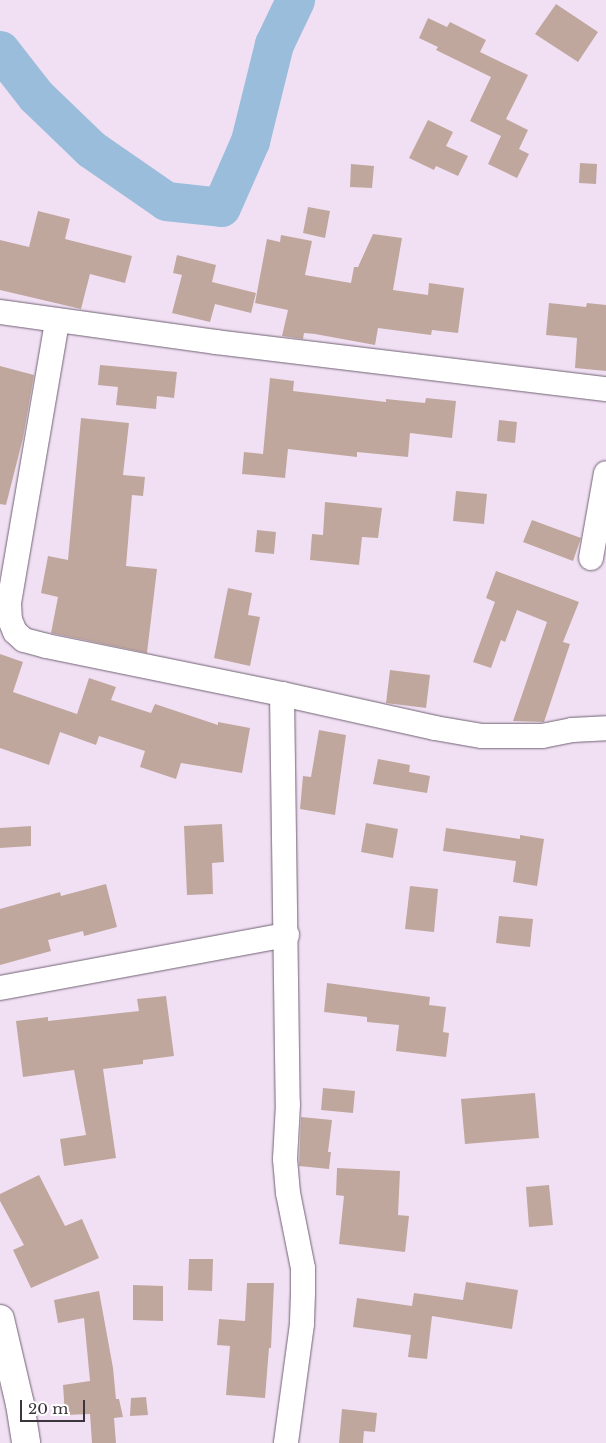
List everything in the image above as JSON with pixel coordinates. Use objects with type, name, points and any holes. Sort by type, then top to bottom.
[{"type":"highway","points":[[0,1319],[20,1404],[26,1443]]},
{"type":"street","points":[[0,312],[57,322],[606,389]]},
{"type":"street","points":[[57,322],[9,603],[10,620],[15,632],[24,640],[435,728],[482,736],[542,736],[572,730],[606,728]]},
{"type":"street","points":[[591,558],[606,473]]},
{"type":"street","points":[[282,694],[288,1104],[284,1159],[288,1193],[303,1268],[302,1324],[286,1443]]},
{"type":"street","points":[[0,988],[287,934]]},
{"type":"building","points":[[556,4],[598,32],[578,62],[535,34]]},
{"type":"building","points":[[428,18],[447,27],[450,22],[486,40],[480,52],[528,75],[506,119],[528,130],[519,149],[529,154],[517,178],[488,164],[501,136],[470,121],[491,77],[436,50],[438,47],[419,38]]},
{"type":"building","points":[[428,120],[453,132],[446,146],[468,156],[458,176],[436,166],[434,170],[409,158]]},
{"type":"building","points":[[580,163],[597,164],[596,184],[579,183]]},
{"type":"building","points":[[351,164],[374,166],[372,188],[350,187]]},
{"type":"building","points":[[308,207],[330,211],[325,238],[303,233]]},
{"type":"building","points":[[38,211],[70,219],[65,239],[132,256],[125,283],[90,274],[81,309],[0,290],[0,240],[29,247]]},
{"type":"building","points":[[373,234],[402,238],[393,290],[428,295],[429,283],[464,288],[458,333],[432,330],[431,335],[378,328],[375,345],[315,334],[304,333],[303,339],[282,336],[288,310],[255,303],[267,239],[280,242],[281,235],[312,241],[305,275],[351,283],[354,267],[358,267]]},
{"type":"building","points":[[177,255],[216,265],[212,282],[256,293],[251,313],[215,304],[210,322],[172,313],[182,275],[173,273]]},
{"type":"building","points":[[549,303],[586,307],[587,303],[606,305],[606,371],[575,368],[577,338],[546,335]]},
{"type":"building","points":[[100,365],[177,372],[174,398],[157,396],[156,409],[116,405],[118,387],[98,385]]},
{"type":"building","points":[[0,366],[34,375],[23,438],[6,505],[0,504]]},
{"type":"building","points":[[270,378],[294,381],[293,391],[386,402],[386,399],[425,403],[426,398],[456,401],[452,438],[410,433],[408,457],[357,452],[357,457],[288,449],[285,478],[242,474],[244,452],[263,454]]},
{"type":"building","points":[[81,418],[129,423],[123,475],[145,477],[143,496],[132,495],[126,566],[157,569],[147,653],[51,633],[58,597],[41,593],[48,556],[68,560]]},
{"type":"building","points":[[499,420],[517,422],[515,443],[497,441]]},
{"type":"building","points":[[456,491],[487,494],[484,524],[453,521]]},
{"type":"building","points":[[325,502],[382,508],[378,538],[362,537],[359,565],[310,560],[312,534],[323,535]]},
{"type":"building","points":[[532,520],[581,538],[573,561],[523,542]]},
{"type":"building","points":[[257,530],[276,532],[274,554],[255,552]]},
{"type":"building","points":[[496,571],[579,602],[563,642],[570,644],[544,722],[513,721],[547,622],[517,610],[505,642],[501,640],[491,668],[473,662],[495,602],[486,598]]},
{"type":"building","points":[[228,588],[252,593],[248,615],[260,617],[250,666],[214,658]]},
{"type":"building","points":[[0,654],[23,662],[13,692],[77,714],[89,678],[116,687],[111,700],[151,713],[155,704],[218,725],[218,722],[250,728],[242,773],[181,763],[176,779],[140,767],[145,751],[99,736],[96,745],[60,732],[49,765],[0,748]]},
{"type":"building","points":[[390,670],[430,675],[426,708],[386,703]]},
{"type":"building","points":[[319,730],[346,735],[335,815],[300,809],[303,776],[311,777]]},
{"type":"building","points":[[378,759],[410,765],[409,772],[430,776],[427,793],[373,784]]},
{"type":"building","points":[[366,823],[398,829],[393,858],[361,852]]},
{"type":"building","points":[[222,824],[224,862],[212,863],[213,894],[187,895],[184,826]]},
{"type":"building","points":[[31,826],[31,846],[0,848],[0,828]]},
{"type":"building","points":[[446,828],[520,839],[520,835],[544,839],[537,886],[513,882],[516,861],[443,851]]},
{"type":"building","points":[[106,884],[117,927],[84,936],[83,931],[48,940],[51,951],[0,965],[0,909],[60,892],[61,896]]},
{"type":"building","points":[[410,886],[438,889],[434,932],[405,929]]},
{"type":"building","points":[[499,916],[533,919],[530,947],[496,943]]},
{"type":"building","points":[[327,983],[430,997],[429,1005],[446,1007],[443,1032],[449,1033],[446,1057],[396,1051],[399,1025],[367,1022],[367,1017],[324,1012]]},
{"type":"building","points":[[166,996],[174,1056],[143,1060],[143,1064],[103,1069],[116,1158],[64,1166],[60,1139],[86,1135],[74,1070],[23,1077],[16,1021],[48,1017],[48,1021],[139,1011],[137,999]]},
{"type":"building","points":[[323,1088],[355,1091],[353,1113],[321,1110]]},
{"type":"building","points":[[535,1093],[539,1138],[465,1144],[461,1099]]},
{"type":"building","points":[[301,1117],[332,1120],[328,1152],[331,1152],[329,1169],[299,1166]]},
{"type":"building","points":[[337,1168],[400,1171],[398,1215],[409,1216],[405,1252],[339,1244],[344,1196],[336,1195]]},
{"type":"building","points":[[39,1175],[65,1226],[82,1219],[99,1258],[31,1288],[13,1250],[24,1245],[0,1201],[0,1194]]},
{"type":"building","points":[[549,1185],[553,1225],[529,1227],[526,1187]]},
{"type":"building","points":[[189,1259],[213,1259],[212,1291],[188,1290]]},
{"type":"building","points":[[466,1282],[518,1290],[512,1329],[432,1316],[427,1359],[408,1357],[411,1335],[353,1327],[357,1298],[412,1306],[414,1293],[463,1300]]},
{"type":"building","points":[[247,1283],[274,1283],[271,1348],[269,1348],[265,1398],[226,1395],[230,1346],[217,1345],[219,1319],[245,1321]]},
{"type":"building","points":[[133,1285],[163,1286],[163,1321],[133,1320]]},
{"type":"building","points":[[99,1291],[113,1368],[116,1399],[119,1399],[123,1417],[114,1418],[116,1443],[92,1443],[90,1414],[65,1415],[63,1385],[90,1381],[84,1318],[58,1323],[54,1300]]},
{"type":"building","points":[[146,1397],[148,1415],[130,1416],[131,1398]]},
{"type":"building","points":[[342,1409],[377,1413],[375,1432],[364,1431],[363,1443],[339,1443]]},
{"type":"waterway","points":[[0,50],[36,96],[91,149],[166,201],[221,207],[250,141],[274,44],[295,0]]}]
